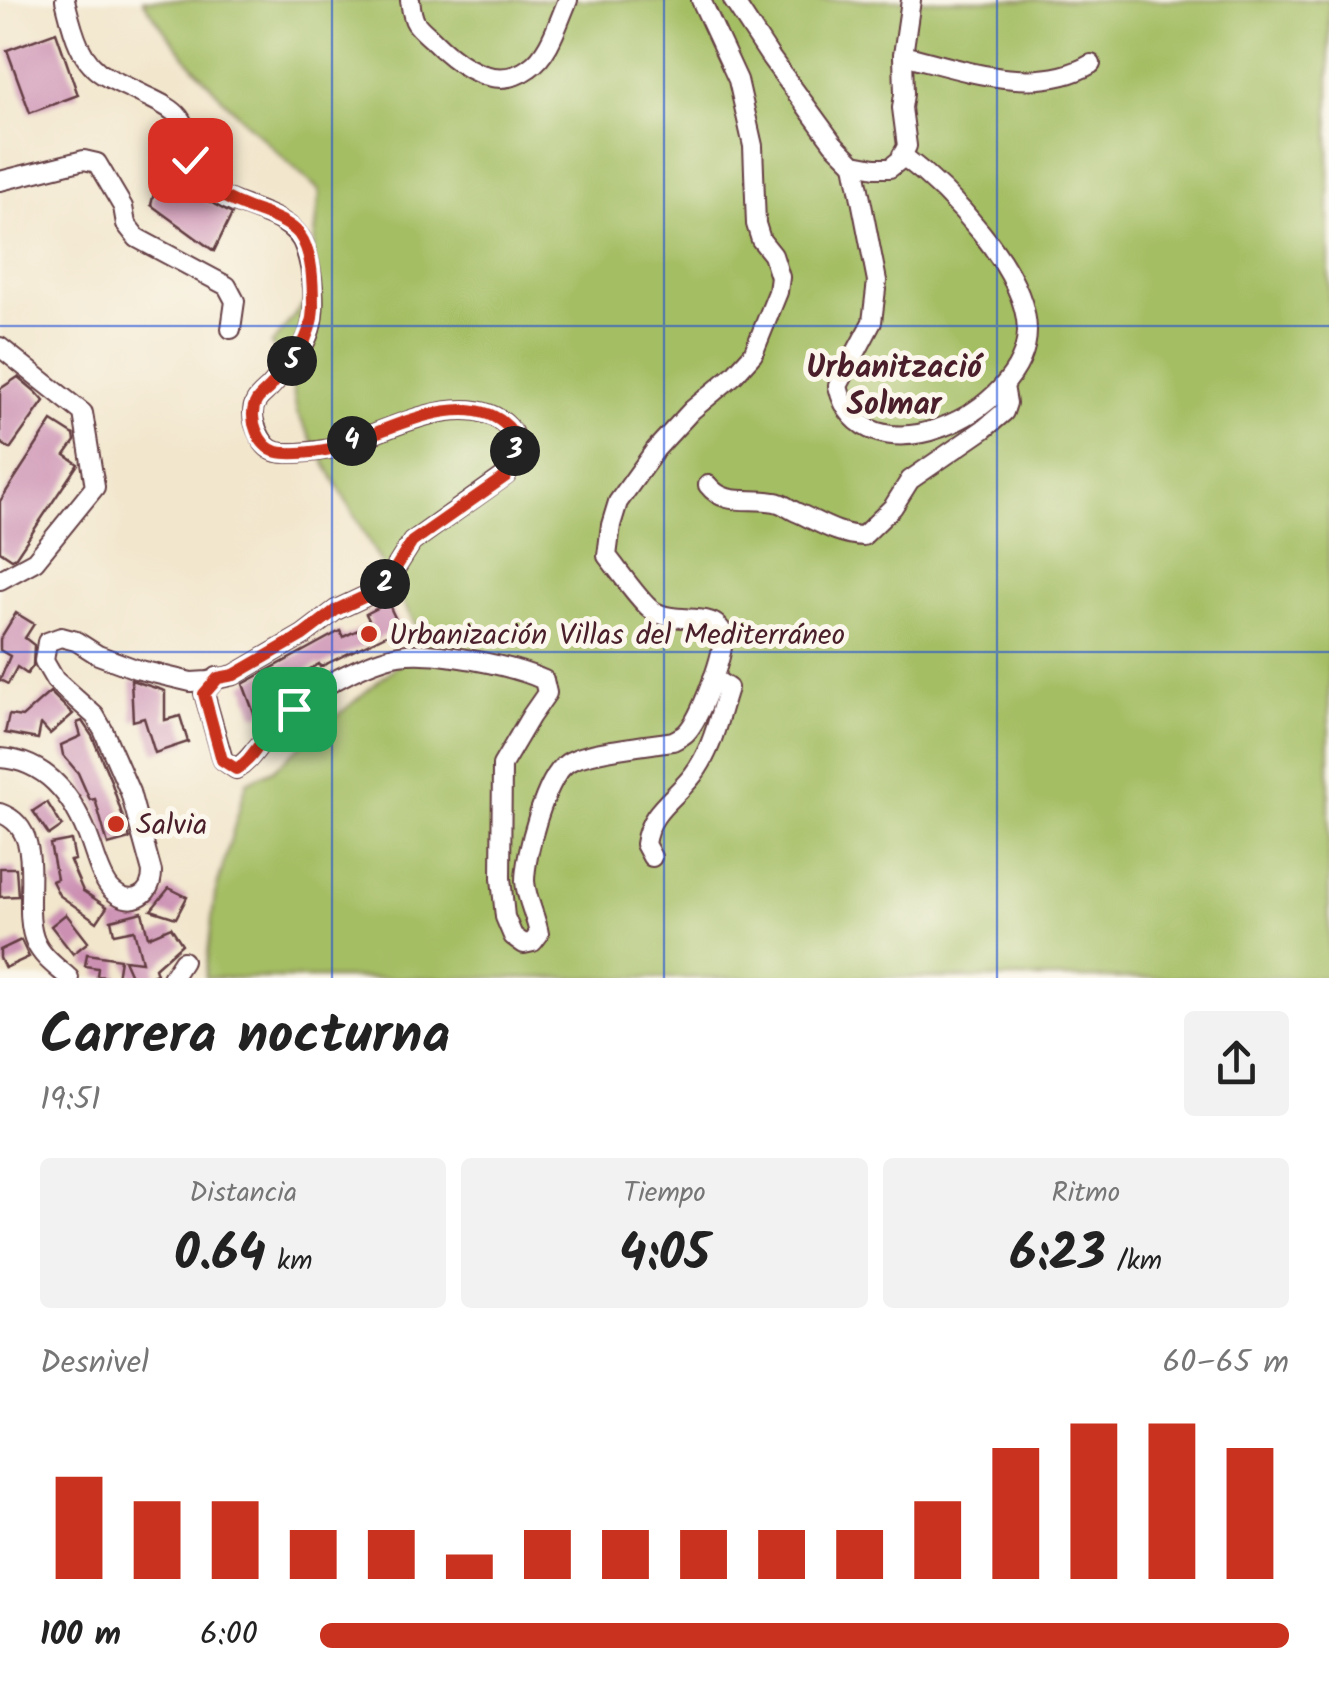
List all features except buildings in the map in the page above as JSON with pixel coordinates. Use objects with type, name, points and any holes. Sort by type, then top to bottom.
[{"type":"street","points":[[0,758],[25,763],[53,779],[72,801],[108,886],[121,898],[145,893],[152,884],[152,872],[130,792],[95,716],[55,680],[44,661],[47,642],[61,636],[136,669],[191,682],[234,675],[303,635],[336,610],[383,588],[412,542],[506,476],[515,460],[516,440],[510,429],[485,411],[460,410],[410,421],[335,448],[276,452],[266,448],[252,420],[254,403],[306,342],[312,326],[311,268],[304,243],[297,230],[206,186],[190,160],[180,118],[160,103],[103,76],[86,58],[72,31],[65,0]]},
{"type":"street","points":[[410,0],[414,21],[444,52],[476,73],[497,79],[514,78],[534,66],[549,44],[568,0]]},
{"type":"street","points":[[218,678],[204,694],[222,760],[236,769],[311,694],[400,654],[455,658],[544,680],[547,693],[502,766],[504,917],[513,936],[524,944],[533,942],[539,934],[525,880],[543,801],[558,772],[567,762],[585,756],[673,742],[685,734],[713,678],[724,640],[722,630],[714,622],[700,618],[678,620],[651,610],[608,556],[611,525],[618,502],[656,449],[753,354],[778,292],[780,277],[756,224],[753,146],[738,80],[701,0]]},
{"type":"street","points":[[733,0],[833,143],[854,164],[874,168],[890,168],[907,146],[902,108],[903,55],[910,0]]},
{"type":"street","points":[[903,55],[998,77],[1038,79],[1078,72],[1091,64]]},
{"type":"street","points":[[854,164],[877,281],[872,322],[838,386],[841,402],[865,427],[887,436],[913,436],[978,410],[1004,386],[1020,358],[1028,333],[1022,298],[1008,268],[950,196],[902,155]]},
{"type":"street","points":[[0,182],[84,160],[97,163],[123,207],[126,224],[137,238],[227,286],[235,301],[232,329]]},
{"type":"street","points":[[0,347],[83,413],[94,488],[35,562],[0,580]]},
{"type":"street","points":[[708,485],[726,499],[779,502],[829,528],[863,536],[893,507],[910,480],[1004,412],[1008,403],[1004,386]]},
{"type":"street","points":[[652,857],[645,844],[648,825],[694,774],[718,726],[728,688],[713,678]]},
{"type":"street","points":[[0,814],[12,818],[21,828],[28,850],[36,944],[69,978]]},
{"type":"street","points":[[172,978],[183,961]]},
{"type":"green space","points":[[143,0],[1329,0],[1329,978],[205,978],[215,894],[247,782],[273,770],[425,642],[297,413],[289,368],[271,345],[308,298],[320,191],[203,77]]},
{"type":"place","name":"Urbanización Villas del Mediterráneo","points":[[369,634]]},
{"type":"place","name":"Salvia","points":[[116,824]]},
{"type":"district","name":"Urbanització Solmar","points":[[894,384]]},
{"type":"route","points":[[190,160],[206,186],[297,230],[311,268],[312,326],[306,342],[254,403],[252,420],[266,448],[306,452],[335,448],[425,416],[460,410],[485,411],[510,429],[516,440],[515,460],[506,476],[412,542],[383,588],[336,610],[303,635],[234,675],[218,678],[204,694],[222,760],[236,769],[294,709]]}]
